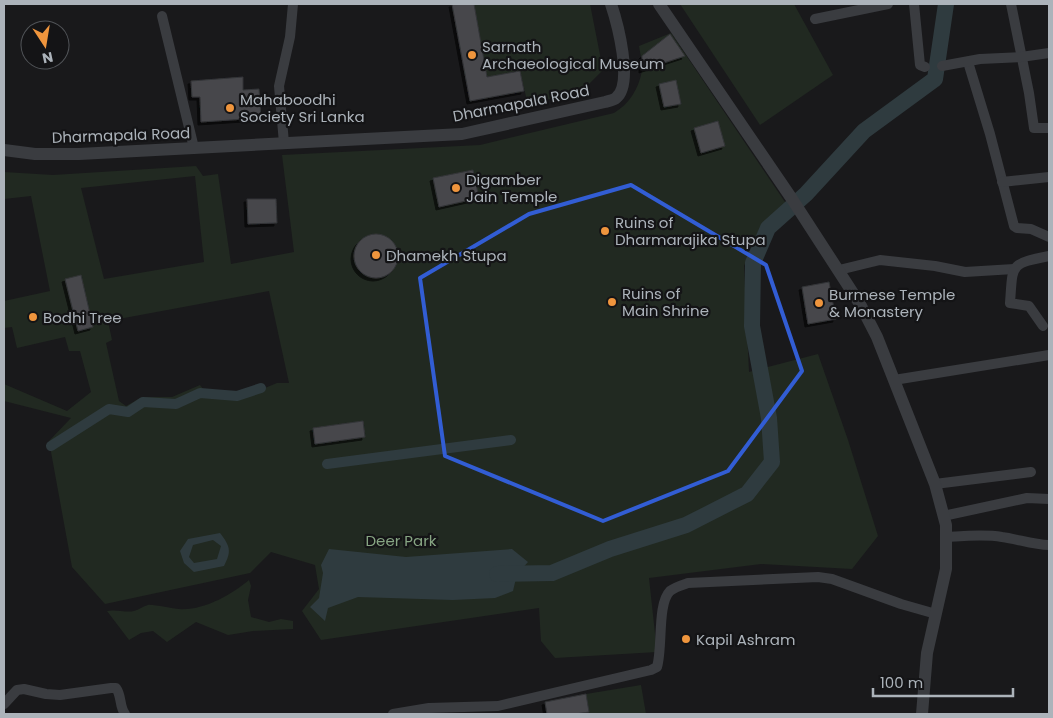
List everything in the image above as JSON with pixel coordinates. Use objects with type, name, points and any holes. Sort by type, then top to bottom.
[{"type":"street","points":[[284,143],[279,86],[291,30],[293,4]]},
{"type":"street","name":"Dharmapala Road","points":[[4,150],[53,154],[462,134],[606,102],[616,98],[622,91],[624,58],[611,4]]},
{"type":"street","points":[[659,4],[802,213],[860,304],[877,337],[935,484],[946,537],[946,569],[928,653],[922,714]]},
{"type":"street","points":[[816,19],[888,4]]},
{"type":"street","points":[[914,4],[920,65],[925,68]]},
{"type":"street","points":[[1011,4],[1034,128],[1049,128]]},
{"type":"street","points":[[162,16],[194,148]]},
{"type":"street","points":[[942,66],[980,59],[1021,58],[1049,53]]},
{"type":"street","points":[[968,62],[1014,226],[1031,229],[1049,237]]},
{"type":"street","points":[[1002,182],[1049,177]]},
{"type":"street","points":[[839,270],[880,260],[935,266],[965,272],[1014,269],[1025,262],[1049,256]]},
{"type":"street","points":[[1014,269],[1012,272],[1010,303],[1029,306],[1043,326]]},
{"type":"street","points":[[894,380],[1049,355]]},
{"type":"street","points":[[935,484],[1031,472]]},
{"type":"street","points":[[943,516],[1027,498],[1049,500]]},
{"type":"street","points":[[946,537],[1001,537],[1049,545]]},
{"type":"street","points":[[393,714],[429,708],[498,706],[651,670],[657,667],[660,656],[663,602],[672,589],[688,583],[818,577],[832,579],[901,604],[936,614]]},
{"type":"street","points":[[4,704],[18,690],[24,689],[60,695],[116,688],[121,708],[125,714]]},
{"type":"highlighted area","points":[[631,185],[766,265],[802,371],[728,471],[603,521],[445,456],[420,278],[529,214]]},
{"type":"green space","points":[[474,4],[590,4],[603,70],[583,90],[528,105],[520,71],[487,77]]},
{"type":"green space","points":[[680,4],[794,4],[833,75],[760,125]]},
{"type":"green space","name":"Deer Park","points":[[671,33],[787,205],[760,227],[744,266],[749,372],[818,354],[848,440],[878,536],[852,569],[761,564],[649,578],[657,652],[555,658],[541,641],[539,608],[321,640],[302,611],[319,589],[315,565],[271,552],[250,573],[105,604],[72,567],[49,441],[71,418],[4,401],[4,384],[67,411],[91,392],[80,351],[69,351],[65,337],[17,348],[12,327],[4,328],[4,301],[50,291],[31,196],[4,199],[4,172],[53,175],[196,166],[203,176],[218,174],[231,264],[294,252],[282,155],[480,145],[614,113],[629,100],[636,90],[641,77],[642,61],[639,46]],"holes":[[[195,176],[204,262],[104,279],[81,188]],[[269,291],[289,383],[277,383],[243,397],[210,398],[200,385],[172,397],[142,397],[126,406],[119,401],[106,343],[112,340],[108,321]]]},
{"type":"green space","points":[[249,580],[251,586],[248,600],[251,617],[269,622],[281,619],[293,621],[293,629],[253,631],[228,635],[196,622],[167,642],[153,631],[141,633],[129,640],[107,611],[131,611],[150,605],[179,609],[198,607],[216,601]]},
{"type":"green space","points":[[641,685],[646,714],[575,714],[589,712],[586,694]]},
{"type":"shaded area","points":[[220,533],[229,549],[224,566],[194,572],[184,563],[180,551],[188,539]],"holes":[[[213,540],[221,546],[217,559],[194,563],[189,557],[193,545]]]},
{"type":"shaded area","points":[[329,549],[406,557],[512,549],[528,562],[517,574],[513,591],[495,598],[453,600],[358,597],[328,608],[325,621],[310,607],[319,598],[323,573],[321,565]]},
{"type":"building","name":"Sarnath Archaeological Museum","points":[[452,4],[474,4],[487,77],[520,71],[524,91],[470,101]]},
{"type":"building","points":[[670,34],[685,56],[642,70],[642,56]]},
{"type":"building","name":"Mahaboodhi Society Sri Lanka","points":[[243,77],[243,90],[259,89],[261,118],[201,122],[200,97],[192,97],[191,81]]},
{"type":"building","points":[[676,80],[681,104],[664,107],[659,84]]},
{"type":"building","points":[[718,121],[725,146],[701,153],[694,128]]},
{"type":"building","name":"Digamber Jain Temple","points":[[473,170],[479,198],[439,207],[433,178]]},
{"type":"building","points":[[247,199],[276,199],[277,223],[248,224]]},
{"type":"building","name":"Dhamekh Stupa","points":[[380,234],[392,240],[397,247],[397,265],[392,272],[385,277],[372,278],[364,275],[357,268],[354,252],[357,244],[364,237]]},
{"type":"building","points":[[81,275],[93,327],[78,331],[65,279]]},
{"type":"building","name":"Burmese Temple & Monastery","points":[[829,282],[836,319],[808,324],[802,287]]},
{"type":"building","points":[[363,421],[365,437],[315,444],[313,428]]},
{"type":"building","points":[[586,694],[589,712],[547,714],[545,702]]},
{"type":"waterway","points":[[497,574],[552,573],[610,549],[686,525],[747,494],[772,462],[769,418],[752,326],[753,263],[768,228],[806,194],[864,131],[935,79],[946,4]]},
{"type":"waterway","points":[[51,446],[109,409],[128,412],[143,402],[176,404],[200,393],[237,396],[261,388]]},
{"type":"waterway","points":[[327,464],[511,440]]},
{"type":"place","name":"Sarnath Archaeological Museum","points":[[472,55]]},
{"type":"place","name":"Mahaboodhi Society Sri Lanka","points":[[230,108]]},
{"type":"place","name":"Digamber Jain Temple","points":[[456,188]]},
{"type":"place","name":"Ruins of Dharmarajika Stupa","points":[[605,231]]},
{"type":"place","name":"Dhamekh Stupa","points":[[376,255]]},
{"type":"place","name":"Ruins of Main Shrine","points":[[612,302]]},
{"type":"place","name":"Burmese Temple & Monastery","points":[[819,303]]},
{"type":"place","name":"Bodhi Tree","points":[[33,317]]},
{"type":"place","name":"Kapil Ashram","points":[[686,639]]}]
